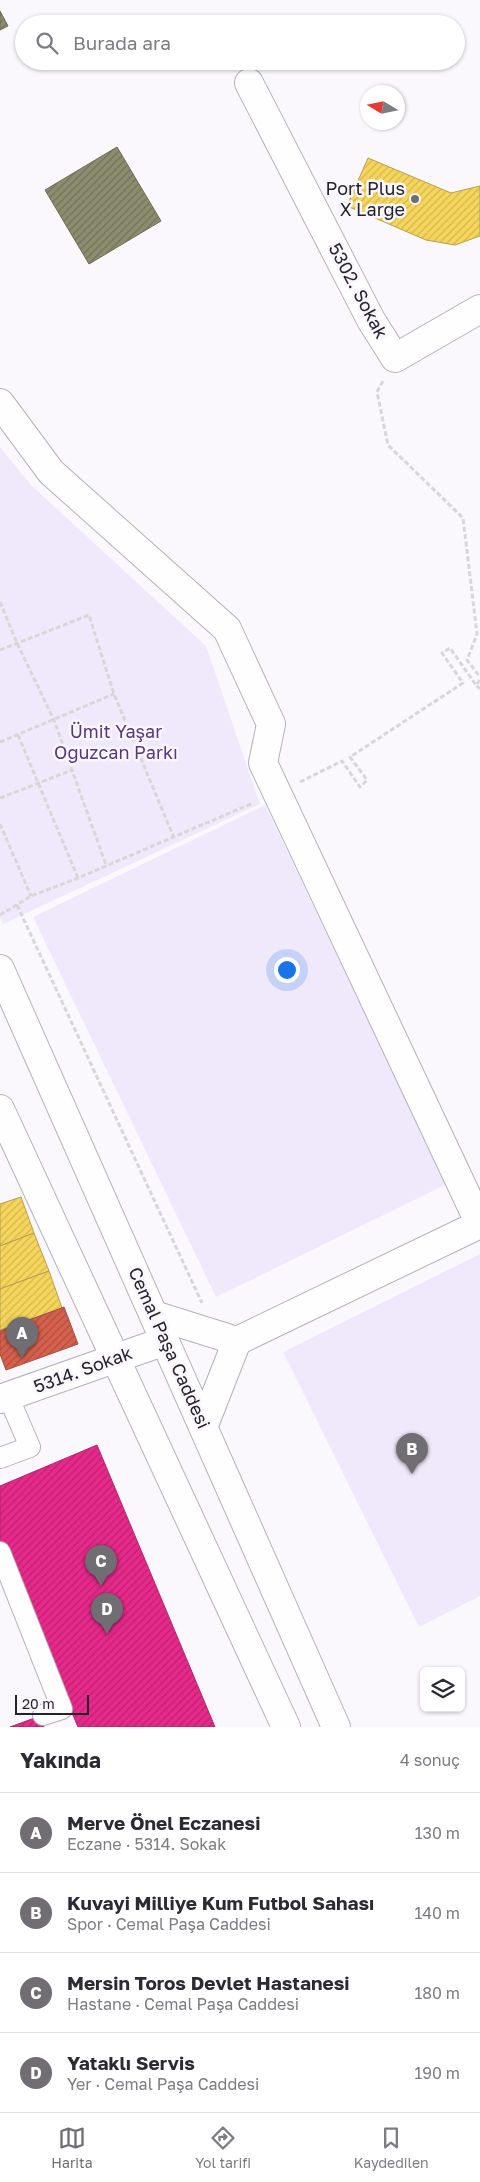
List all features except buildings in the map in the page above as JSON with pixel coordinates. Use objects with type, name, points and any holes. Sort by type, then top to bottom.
[{"type":"street","name":"5302. Sokak","points":[[249,83],[371,320],[395,358],[480,309]]},
{"type":"street","points":[[0,403],[51,472],[227,629],[272,724],[263,764],[480,1224],[237,1341],[204,1424]]},
{"type":"street","name":"Cemal Paşa Caddesi","points":[[0,970],[204,1424],[336,1727]]},
{"type":"street","points":[[0,1110],[286,1727]]},
{"type":"street","points":[[154,1315],[237,1341]]},
{"type":"street","name":"5314. Sokak","points":[[4,1398],[165,1340]]},
{"type":"street","points":[[0,1458],[30,1447],[4,1398]]},
{"type":"street","points":[[0,1552],[62,1709],[44,1717]]},
{"type":"path","points":[[395,358],[377,392],[388,445],[463,518],[477,634],[466,660],[480,679],[476,685]]},
{"type":"path","points":[[0,602],[17,644],[54,720],[106,865]]},
{"type":"path","points":[[0,650],[89,615],[114,694],[174,838]]},
{"type":"path","points":[[0,915],[31,896],[278,794],[342,761],[360,787],[367,780],[350,756],[463,683],[442,653],[450,648],[480,689]]},
{"type":"path","points":[[0,742],[114,694]]},
{"type":"path","points":[[18,735],[78,878]]},
{"type":"path","points":[[0,798],[72,770]]},
{"type":"path","points":[[0,824],[31,896]]},
{"type":"path","points":[[17,905],[203,1307]]},
{"type":"green space","name":"Ümit Yaşar Oğuzcan Parkı","points":[[0,447],[31,485],[206,646],[260,804],[3,924],[0,917]]},
{"type":"green space","points":[[265,805],[447,1184],[216,1297],[33,917]]},
{"type":"green space","points":[[480,1254],[480,1596],[419,1627],[283,1352]]},
{"type":"place","name":"Port Plus X Large","points":[[415,199]]},
{"type":"place","name":"Merve Önel Eczanesi","points":[[22,1358]]},
{"type":"place","name":"Kuvayi Milliye Kum Futbol Sahası","points":[[412,1474]]},
{"type":"place","name":"Mersin Toros Devlet Hastanesi","points":[[101,1586]]},
{"type":"place","name":"Yataklı Servis","points":[[107,1634]]}]
